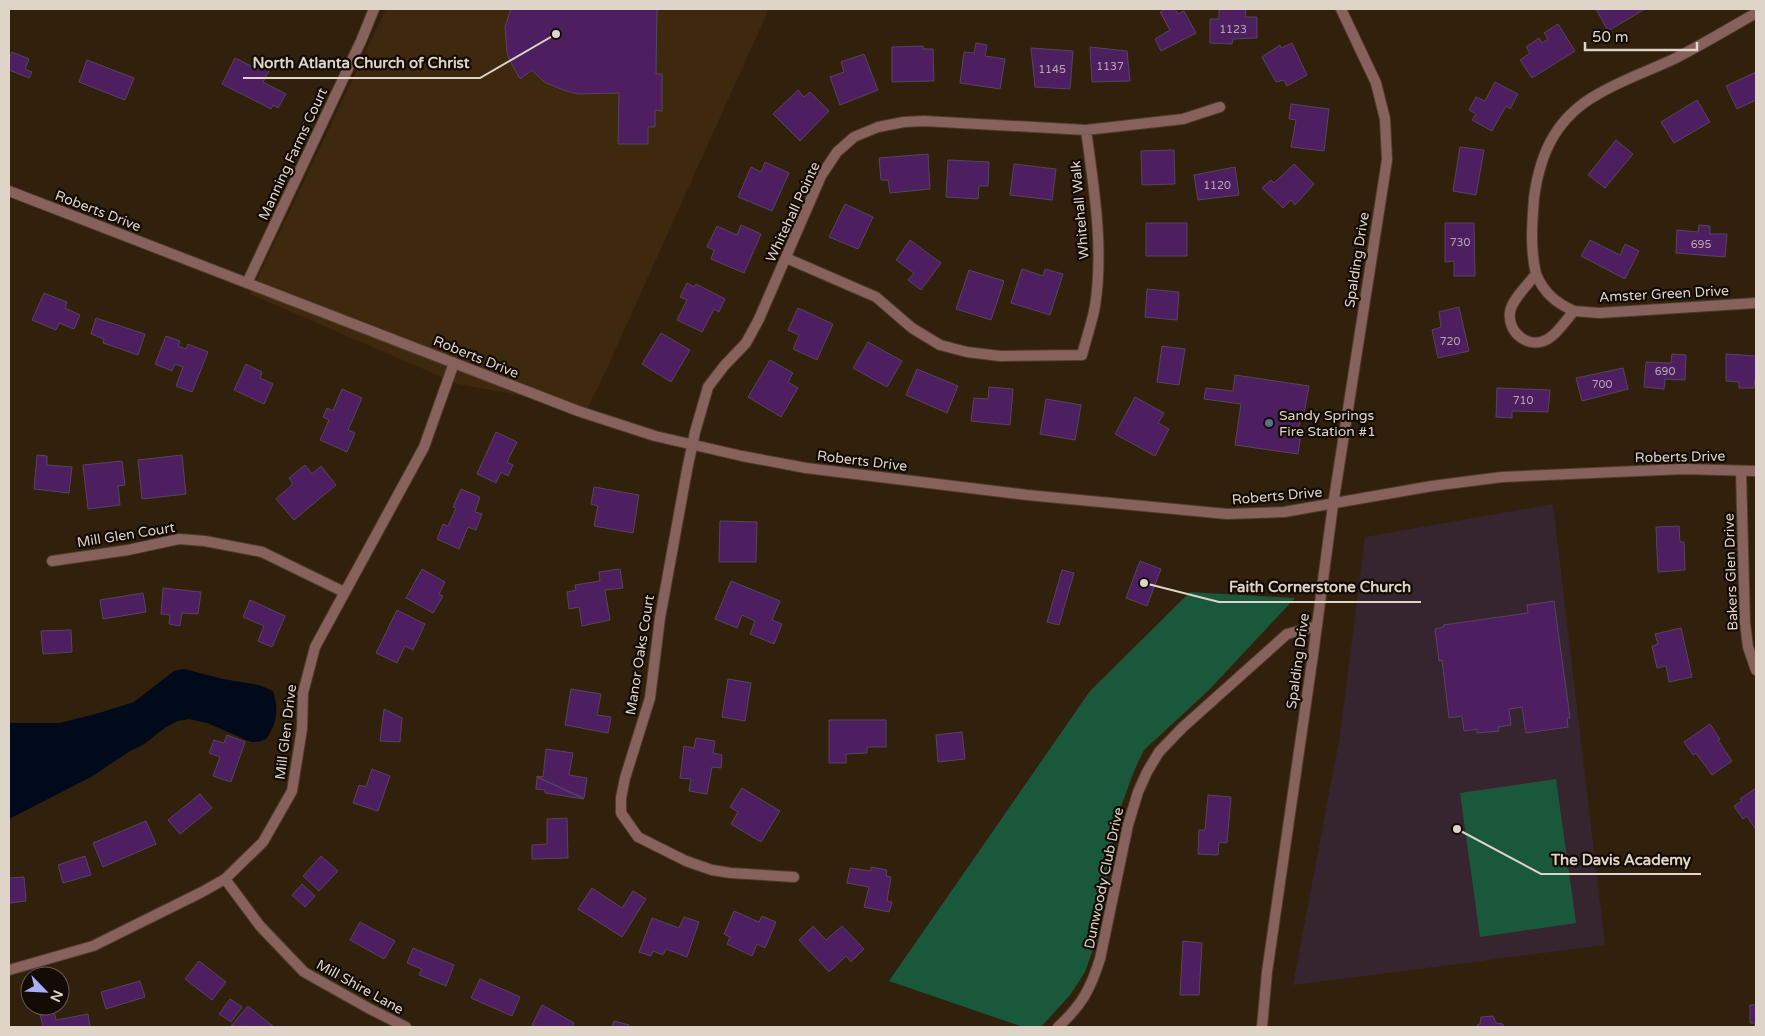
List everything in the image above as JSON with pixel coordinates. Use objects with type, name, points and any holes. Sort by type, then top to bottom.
[{"type":"street","name":"Manning Farms Court","points":[[247,283],[361,42],[374,9]]},
{"type":"street","name":"Spalding Drive","points":[[1262,1027],[1267,972],[1333,505],[1386,160],[1385,119],[1376,83],[1341,9]]},
{"type":"street","name":"Amster Green Drive","points":[[1756,13],[1676,58],[1600,93],[1582,104],[1567,118],[1548,144],[1537,174],[1531,232],[1532,257],[1540,285],[1561,305],[1574,311],[1599,313],[1756,303]]},
{"type":"street","name":"Whitehall Pointe","points":[[690,457],[708,387],[724,366],[746,343],[759,319],[821,176],[837,152],[854,137],[878,126],[924,121],[1086,130],[1183,119],[1220,107]]},
{"type":"street","name":"Whitehall Walk","points":[[786,258],[876,297],[912,328],[940,344],[967,352],[1000,356],[1082,355],[1094,308],[1099,254],[1086,130]]},
{"type":"street","name":"Roberts Drive","points":[[9,191],[578,411],[646,433],[692,445],[806,468],[1027,495],[1227,514],[1284,512],[1333,505],[1432,486],[1502,477],[1683,469],[1756,471]]},
{"type":"street","points":[[1536,274],[1514,303],[1510,312],[1510,326],[1518,337],[1532,343],[1545,341],[1552,336],[1574,311]]},
{"type":"street","name":"Mill Glen Drive","points":[[9,970],[93,946],[225,879],[263,842],[292,791],[302,729],[302,693],[315,646],[424,447],[454,363]]},
{"type":"street","name":"Manor Oaks Court","points":[[690,457],[660,618],[650,698],[625,778],[621,798],[621,813],[638,837],[686,861],[712,870],[731,873],[794,877]]},
{"type":"street","name":"Bakers Glen Drive","points":[[1741,471],[1745,623],[1748,646],[1756,670]]},
{"type":"street","name":"Mill Glen Court","points":[[52,561],[128,550],[179,539],[205,541],[262,552],[344,592]]},
{"type":"street","name":"Dunwoody Club Drive","points":[[1058,1027],[1074,1013],[1094,979],[1100,959],[1128,825],[1138,792],[1159,752],[1182,728],[1287,634],[1317,626]]},
{"type":"street","name":"Mill Shire Lane","points":[[225,879],[260,926],[304,972],[406,1027]]},
{"type":"shaded area","points":[[386,9],[769,9],[599,386],[587,408],[458,384],[250,294]]},
{"type":"shaded area","points":[[1553,504],[1605,945],[1293,985],[1340,735],[1365,537]]},
{"type":"green space","points":[[1190,592],[1295,598],[1209,690],[1144,750],[1118,815],[1097,938],[1085,972],[1070,995],[1041,1027],[1023,1027],[889,981],[1090,691]]},
{"type":"green space","points":[[1556,779],[1576,923],[1480,937],[1460,793]]},
{"type":"water","points":[[184,669],[223,679],[259,685],[273,691],[276,716],[273,728],[266,739],[259,742],[251,742],[207,723],[189,719],[178,721],[91,777],[9,819],[9,723],[60,723],[99,713],[134,702],[174,671]]},
{"type":"building","points":[[511,9],[657,9],[656,74],[662,74],[662,111],[655,110],[655,127],[648,127],[648,144],[618,144],[619,93],[579,94],[566,91],[544,82],[532,70],[520,79],[507,53],[505,27]]},
{"type":"building","points":[[1166,9],[1175,9],[1178,14],[1184,11],[1196,33],[1161,51],[1155,39],[1170,30],[1160,12]]},
{"type":"building","points":[[1219,9],[1246,9],[1245,17],[1257,17],[1257,38],[1233,39],[1232,44],[1210,43],[1210,19],[1219,19]]},
{"type":"building","points":[[1596,9],[1645,9],[1608,31]]},
{"type":"building","points":[[1558,24],[1575,51],[1532,78],[1520,60],[1530,53],[1526,47],[1539,38],[1542,43],[1548,39],[1544,33]]},
{"type":"building","points":[[976,43],[987,45],[985,56],[1005,59],[1000,89],[960,83],[964,52],[974,53]]},
{"type":"building","points":[[1292,43],[1307,75],[1287,86],[1284,80],[1276,82],[1262,57],[1280,45],[1281,48]]},
{"type":"building","points":[[923,46],[923,49],[933,49],[934,81],[892,82],[892,47]]},
{"type":"building","points":[[1090,47],[1127,51],[1130,81],[1092,82]]},
{"type":"building","points":[[1031,48],[1073,51],[1070,89],[1035,87]]},
{"type":"building","points":[[12,52],[29,59],[25,69],[32,72],[29,78],[9,70],[9,59]]},
{"type":"building","points":[[864,54],[878,90],[840,105],[830,77],[844,72],[841,62]]},
{"type":"building","points":[[260,57],[273,63],[263,82],[286,94],[278,108],[273,105],[271,109],[222,84],[235,58],[255,68]]},
{"type":"building","points":[[87,60],[134,78],[125,100],[79,82]]},
{"type":"building","points":[[1756,72],[1756,100],[1737,109],[1726,86]]},
{"type":"building","points":[[1495,82],[1518,94],[1510,109],[1506,106],[1492,131],[1472,120],[1476,114],[1469,110],[1476,97],[1485,101]]},
{"type":"building","points":[[798,90],[804,97],[810,92],[829,111],[800,141],[773,114]]},
{"type":"building","points":[[1697,100],[1710,122],[1674,143],[1661,122]]},
{"type":"building","points":[[1291,104],[1329,109],[1324,151],[1291,147],[1296,120],[1289,119]]},
{"type":"building","points":[[1616,140],[1633,154],[1605,188],[1588,175]]},
{"type":"building","points":[[1460,147],[1484,150],[1476,195],[1453,191]]},
{"type":"building","points":[[1174,150],[1175,184],[1142,185],[1141,151]]},
{"type":"building","points":[[928,154],[930,189],[890,193],[888,180],[881,180],[879,158]]},
{"type":"building","points":[[948,160],[989,162],[988,186],[979,186],[978,199],[946,197]]},
{"type":"building","points":[[765,162],[789,173],[772,211],[738,197],[751,167],[761,172]]},
{"type":"building","points":[[1014,164],[1056,169],[1052,200],[1010,195]]},
{"type":"building","points":[[1294,164],[1314,184],[1295,205],[1291,200],[1283,208],[1262,188],[1271,180],[1274,183]]},
{"type":"building","points":[[1235,167],[1239,195],[1198,200],[1194,175]]},
{"type":"building","points":[[845,204],[873,217],[858,249],[829,237]]},
{"type":"building","points":[[1146,223],[1187,223],[1187,256],[1146,256]]},
{"type":"building","points":[[1445,223],[1474,223],[1475,276],[1454,276],[1454,261],[1445,262]]},
{"type":"building","points":[[741,225],[761,234],[744,273],[711,259],[714,250],[707,247],[717,226],[737,235]]},
{"type":"building","points":[[1699,225],[1710,226],[1710,234],[1727,234],[1725,257],[1676,253],[1677,230],[1698,232]]},
{"type":"building","points":[[910,240],[941,263],[921,290],[908,280],[914,273],[896,260]]},
{"type":"building","points":[[1590,240],[1620,255],[1625,244],[1639,251],[1625,279],[1581,256]]},
{"type":"building","points":[[1022,269],[1043,276],[1045,269],[1063,274],[1050,315],[1011,303]]},
{"type":"building","points":[[969,270],[1004,281],[991,320],[956,309]]},
{"type":"building","points":[[687,283],[694,287],[696,284],[725,299],[719,312],[714,309],[702,332],[677,320],[687,300],[680,297]]},
{"type":"building","points":[[1147,289],[1179,292],[1177,320],[1145,317]]},
{"type":"building","points":[[44,293],[67,302],[65,308],[80,315],[74,329],[59,323],[56,330],[32,320]]},
{"type":"building","points":[[1459,307],[1469,351],[1438,358],[1432,330],[1441,327],[1439,312]]},
{"type":"building","points":[[798,308],[833,324],[817,360],[793,349],[799,335],[788,330]]},
{"type":"building","points":[[96,318],[145,334],[138,355],[103,343],[104,339],[91,334]]},
{"type":"building","points":[[661,333],[690,350],[671,382],[642,364]]},
{"type":"building","points":[[166,336],[180,341],[178,346],[186,349],[188,344],[208,352],[192,392],[176,386],[183,367],[175,364],[172,371],[155,364]]},
{"type":"building","points":[[868,342],[902,361],[887,387],[853,368]]},
{"type":"building","points":[[1162,346],[1185,349],[1179,385],[1157,382]]},
{"type":"building","points":[[1672,354],[1686,355],[1685,380],[1665,379],[1664,389],[1644,387],[1646,362],[1671,363]]},
{"type":"building","points":[[1726,354],[1756,356],[1754,388],[1739,388],[1739,382],[1726,381]]},
{"type":"building","points":[[770,360],[793,373],[788,382],[798,388],[781,417],[748,397]]},
{"type":"building","points":[[246,364],[262,372],[260,378],[273,384],[264,404],[234,390]]},
{"type":"building","points":[[1623,368],[1628,389],[1582,401],[1576,378]]},
{"type":"building","points":[[917,369],[958,386],[947,413],[906,395]]},
{"type":"building","name":"Sandy Springs Fire Station #1","points":[[1235,375],[1309,386],[1304,413],[1301,413],[1298,433],[1301,433],[1298,454],[1235,445],[1241,404],[1204,399],[1206,388],[1233,391]]},
{"type":"building","points":[[989,387],[1013,389],[1010,425],[971,421],[974,398],[988,399]]},
{"type":"building","points":[[1497,388],[1550,390],[1548,412],[1512,411],[1512,418],[1496,417]]},
{"type":"building","points":[[342,389],[362,398],[348,430],[355,433],[347,452],[320,440],[329,420],[323,417],[327,408],[333,411]]},
{"type":"building","points":[[1135,397],[1164,413],[1158,423],[1169,429],[1155,456],[1115,434]]},
{"type":"building","points":[[1046,399],[1081,405],[1075,440],[1040,434]]},
{"type":"building","points":[[496,432],[517,442],[507,462],[513,465],[508,476],[501,472],[496,483],[477,474]]},
{"type":"building","points":[[37,455],[47,456],[47,465],[72,467],[69,493],[34,489]]},
{"type":"building","points":[[182,455],[186,494],[142,499],[138,460]]},
{"type":"building","points":[[122,461],[125,485],[118,486],[120,505],[88,509],[83,465]]},
{"type":"building","points":[[305,465],[312,474],[321,466],[336,485],[294,520],[276,499],[293,484],[289,478]]},
{"type":"building","points":[[594,487],[639,495],[633,533],[594,526],[598,506],[591,504]]},
{"type":"building","points":[[461,489],[480,497],[475,512],[482,514],[476,530],[468,527],[459,549],[437,539],[443,524],[448,526],[456,508],[453,507]]},
{"type":"building","points":[[720,521],[757,522],[756,562],[719,562]]},
{"type":"building","points":[[1679,526],[1680,542],[1684,542],[1685,570],[1658,572],[1656,527]]},
{"type":"building","points":[[1140,561],[1161,569],[1147,606],[1126,598]]},
{"type":"building","points":[[422,569],[445,582],[439,594],[443,596],[433,613],[406,598]]},
{"type":"building","points":[[620,569],[623,588],[605,590],[610,620],[582,626],[579,607],[569,609],[567,592],[576,590],[575,585],[600,581],[599,572]]},
{"type":"building","points":[[1062,570],[1074,573],[1059,625],[1047,622]]},
{"type":"building","points":[[731,581],[780,601],[772,620],[782,624],[774,644],[750,634],[755,621],[742,615],[737,628],[715,619]]},
{"type":"building","points":[[163,588],[201,592],[198,614],[182,613],[180,626],[169,624],[170,615],[161,614]]},
{"type":"building","points":[[143,593],[146,612],[103,619],[100,600]]},
{"type":"building","points":[[250,600],[285,616],[272,647],[258,641],[264,626],[243,617]]},
{"type":"building","points":[[1554,601],[1570,718],[1567,718],[1568,727],[1526,733],[1522,707],[1509,709],[1511,725],[1498,727],[1499,731],[1477,733],[1477,729],[1464,731],[1462,716],[1449,718],[1442,660],[1439,661],[1435,629],[1444,627],[1443,625],[1528,613],[1527,605]]},
{"type":"building","points":[[397,610],[425,624],[413,650],[405,646],[397,663],[376,653]]},
{"type":"building","points":[[1681,628],[1692,677],[1669,682],[1666,666],[1657,668],[1652,646],[1658,644],[1655,634]]},
{"type":"building","points":[[71,630],[72,652],[43,654],[41,631]]},
{"type":"building","points":[[728,679],[751,683],[745,721],[722,717]]},
{"type":"building","points":[[571,689],[601,694],[597,715],[611,717],[608,733],[565,725]]},
{"type":"building","points":[[384,709],[402,718],[400,742],[380,741]]},
{"type":"building","points":[[829,720],[886,720],[886,747],[867,747],[867,753],[846,754],[846,763],[829,763]]},
{"type":"building","points":[[1710,724],[1732,761],[1712,775],[1696,753],[1693,755],[1684,742]]},
{"type":"building","points":[[962,732],[965,759],[938,762],[936,735]]},
{"type":"building","points":[[227,735],[245,742],[231,782],[213,776],[220,757],[209,753],[214,740],[224,743]]},
{"type":"building","points":[[696,738],[715,741],[713,753],[722,755],[721,768],[712,767],[707,794],[689,791],[691,779],[680,778],[684,746],[694,748]]},
{"type":"building","points":[[546,749],[573,753],[569,775],[587,778],[584,798],[537,777],[543,777]]},
{"type":"building","points":[[372,769],[390,776],[378,811],[353,803],[359,785],[366,787]]},
{"type":"building","points":[[537,777],[584,799],[545,793],[545,790],[536,789]]},
{"type":"building","points":[[742,788],[780,811],[761,842],[731,824],[738,812],[730,807]]},
{"type":"building","points":[[1756,788],[1756,830],[1747,816],[1743,819],[1734,806],[1742,801],[1740,799]]},
{"type":"building","points":[[200,794],[212,808],[180,834],[168,820]]},
{"type":"building","points":[[1208,795],[1231,797],[1227,843],[1219,842],[1218,855],[1198,854],[1199,830],[1205,830]]},
{"type":"building","points":[[567,818],[568,858],[532,859],[532,845],[547,844],[547,819]]},
{"type":"building","points":[[146,821],[156,844],[103,867],[93,843]]},
{"type":"building","points":[[85,856],[91,875],[63,883],[58,865]]},
{"type":"building","points":[[321,856],[338,871],[319,891],[303,876]]},
{"type":"building","points":[[871,867],[887,870],[886,876],[891,877],[887,901],[892,902],[889,912],[864,907],[869,887],[847,883],[850,868],[871,871]]},
{"type":"building","points":[[24,877],[26,901],[9,903],[9,878]]},
{"type":"building","points":[[302,884],[315,896],[305,907],[292,895]]},
{"type":"building","points":[[592,888],[622,908],[633,891],[646,899],[622,937],[578,909]]},
{"type":"building","points":[[734,911],[759,922],[762,916],[776,922],[765,948],[757,944],[752,956],[727,944],[730,937],[724,934]]},
{"type":"building","points":[[684,917],[699,922],[687,957],[666,949],[663,955],[653,951],[651,956],[639,952],[652,918],[679,928]]},
{"type":"building","points":[[360,922],[395,941],[384,959],[350,940]]},
{"type":"building","points":[[813,926],[826,940],[842,926],[864,949],[851,962],[846,956],[829,972],[799,940]]},
{"type":"building","points":[[1183,941],[1202,943],[1199,995],[1180,995]]},
{"type":"building","points":[[413,948],[454,965],[446,986],[419,975],[422,969],[407,963]]},
{"type":"building","points":[[199,961],[226,982],[212,1000],[185,979]]},
{"type":"building","points":[[480,979],[520,997],[512,1016],[471,998]]},
{"type":"building","points":[[140,981],[145,997],[106,1009],[101,992]]},
{"type":"building","points":[[230,999],[242,1007],[231,1022],[219,1014]]},
{"type":"building","points":[[542,1005],[574,1023],[572,1027],[537,1027],[532,1025]]},
{"type":"building","points":[[1750,1005],[1756,1005],[1756,1027],[1755,1023],[1750,1023]]},
{"type":"building","points":[[248,1006],[274,1027],[231,1026]]},
{"type":"building","points":[[88,1014],[90,1027],[43,1027],[40,1016],[55,1016],[56,1020]]},
{"type":"building","points":[[1493,1016],[1496,1023],[1503,1024],[1503,1027],[1477,1027],[1480,1024],[1481,1017]]},
{"type":"building","points":[[614,1021],[629,1025],[628,1027],[612,1027]]},
{"type":"place","name":"North Atlanta Church of Christ","points":[[556,34]]},
{"type":"place","name":"Sandy Springs Fire Station #1","points":[[1269,423]]},
{"type":"place","name":"Faith Cornerstone Church","points":[[1144,583]]},
{"type":"place","name":"The Davis Academy","points":[[1457,829]]}]
